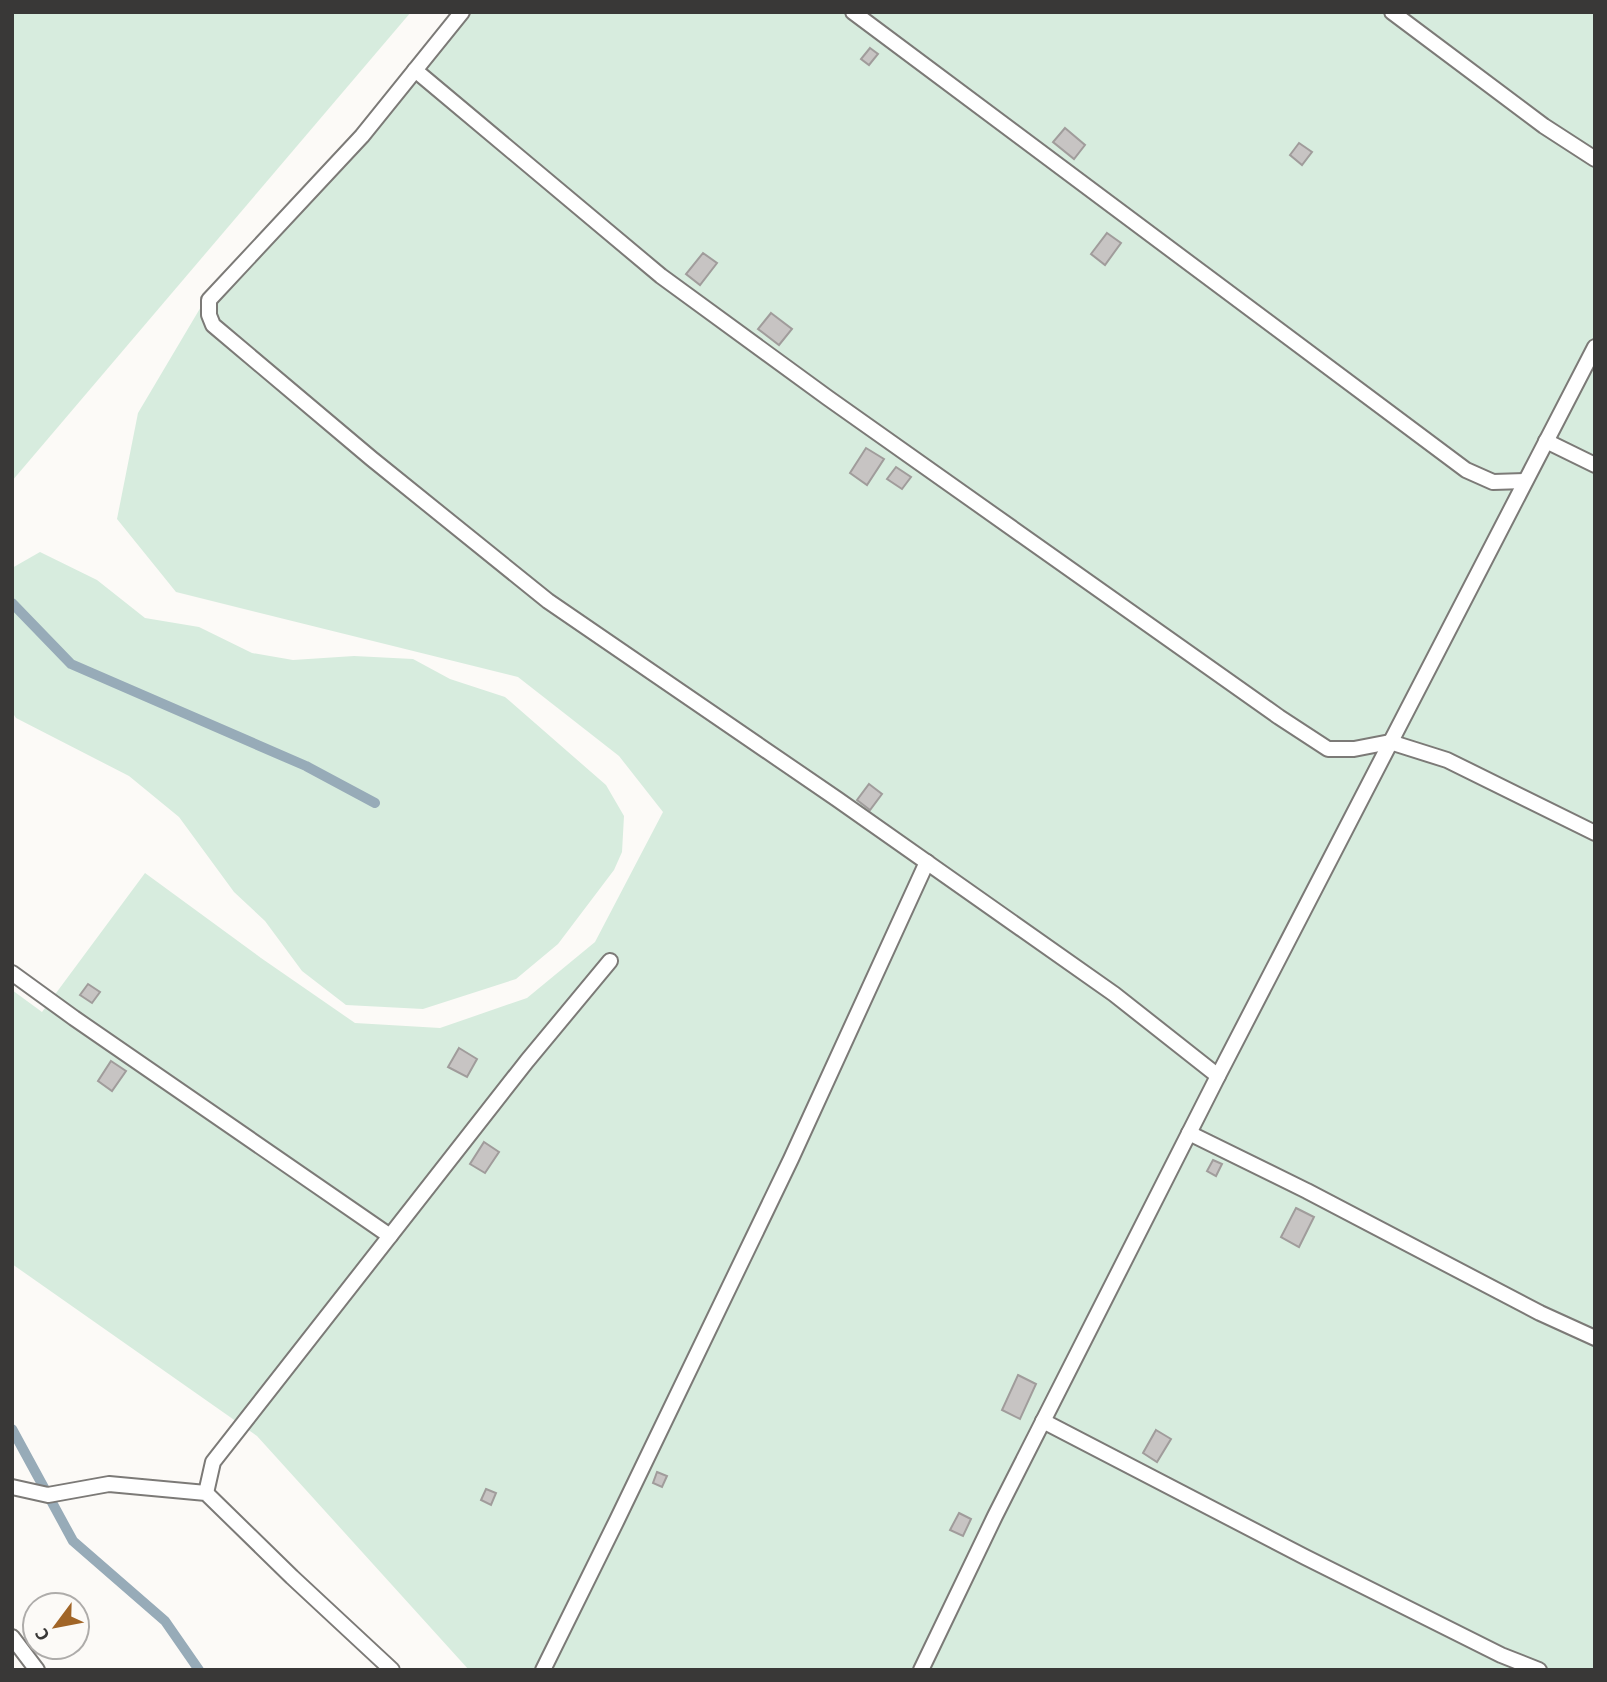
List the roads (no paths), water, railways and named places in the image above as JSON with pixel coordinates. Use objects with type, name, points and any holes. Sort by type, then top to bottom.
[{"type":"lane","points":[[462,12],[362,136],[209,300],[209,315],[213,325],[372,459],[548,601],[838,799],[1114,994],[1218,1076]]},
{"type":"lane","points":[[853,12],[1466,470],[1493,482],[1525,481]]},
{"type":"lane","points":[[1392,12],[1544,126],[1595,159]]},
{"type":"lane","points":[[415,71],[661,276],[828,398],[1328,749],[1354,749],[1390,742],[1447,760],[1595,833]]},
{"type":"lane","points":[[922,1670],[995,1516],[1189,1133],[1595,346]]},
{"type":"lane","points":[[1546,441],[1595,465]]},
{"type":"lane","points":[[543,1670],[791,1159],[927,862]]},
{"type":"lane","points":[[206,1493],[214,1462],[527,1061],[610,961]]},
{"type":"lane","points":[[12,974],[390,1236]]},
{"type":"lane","points":[[1189,1133],[1307,1191],[1540,1313],[1595,1338]]},
{"type":"lane","points":[[1043,1421],[1304,1558],[1502,1655],[1539,1670]]},
{"type":"lane","points":[[12,1487],[48,1494],[109,1484],[206,1493],[391,1670]]},
{"type":"lane","points":[[12,1636],[37,1670]]},
{"type":"waterway","points":[[12,603],[71,664],[306,766],[375,803]]},
{"type":"waterway","points":[[12,1429],[73,1541],[165,1621],[199,1670]]}]
